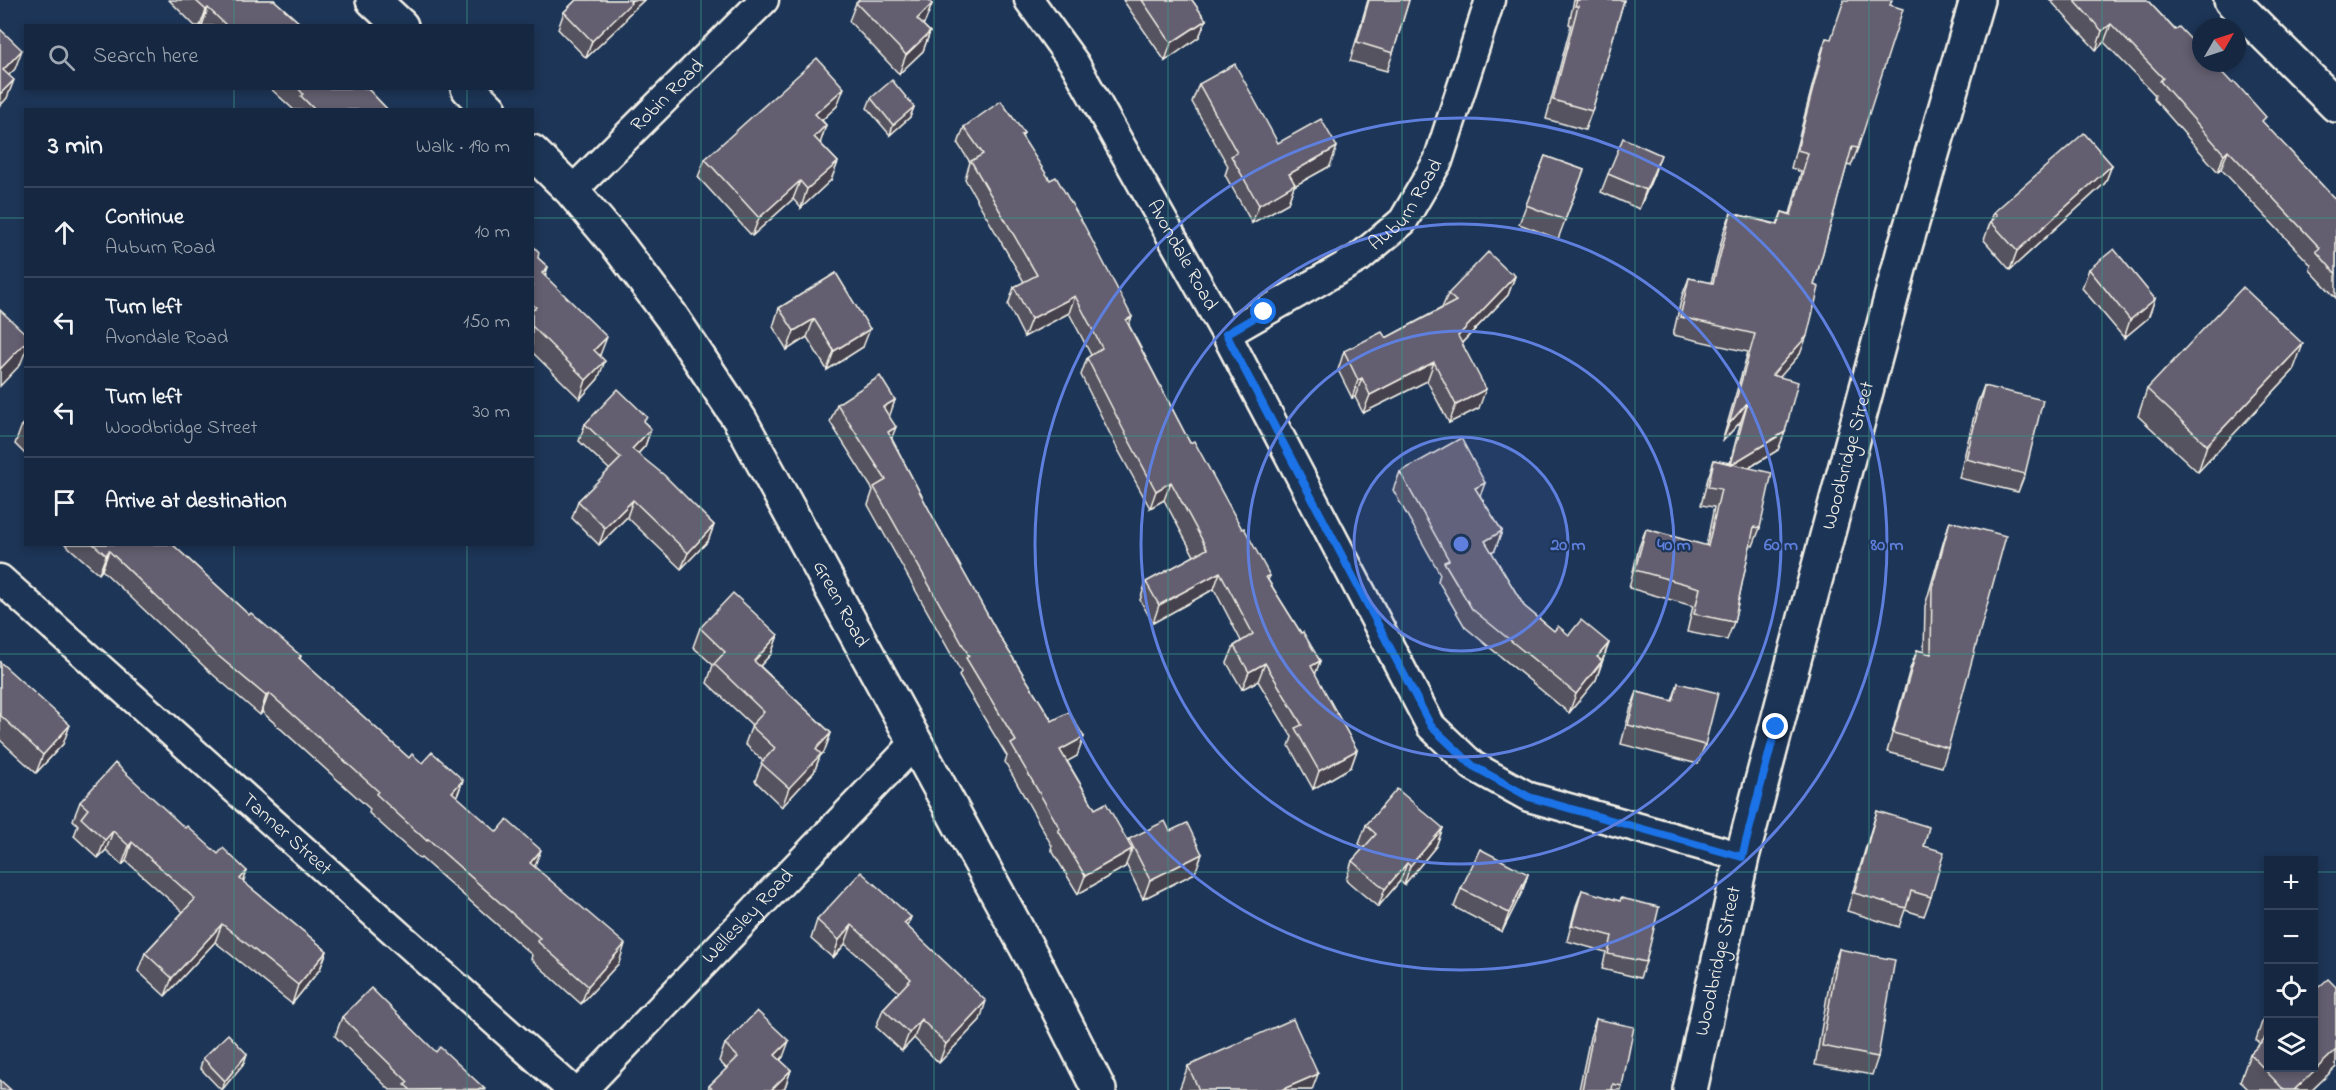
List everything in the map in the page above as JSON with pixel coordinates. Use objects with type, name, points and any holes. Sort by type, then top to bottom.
[{"type":"street","points":[[373,0],[399,24]]},
{"type":"street","name":"Robin Road","points":[[572,191],[764,0]]},
{"type":"street","name":"Avondale Road","points":[[1029,0],[1075,64],[1226,334],[1431,726],[1473,766],[1529,797],[1742,857]]},
{"type":"street","name":"Auburn Road","points":[[1226,334],[1359,258],[1403,221],[1438,161],[1490,0]]},
{"type":"street","name":"Woodbridge Street","points":[[1690,1090],[1742,857],[1897,273],[1977,0]]},
{"type":"street","points":[[2231,0],[2336,105]]},
{"type":"street","points":[[470,90],[488,108]]},
{"type":"street","name":"Green Road","points":[[534,154],[572,191],[621,248],[671,316],[740,420],[1034,959],[1099,1090]]},
{"type":"street","name":"Tanner Street","points":[[0,579],[572,1090]]},
{"type":"street","name":"Wellesley Road","points":[[582,1090],[915,743]]},
{"type":"building","points":[[195,0],[274,0],[301,24],[225,24],[208,8],[206,10]]},
{"type":"building","points":[[576,0],[632,0],[592,41],[564,12]]},
{"type":"building","points":[[859,0],[928,0],[932,4],[917,19],[930,32],[906,55],[856,3]]},
{"type":"building","points":[[1142,0],[1192,0],[1206,20],[1171,43]]},
{"type":"building","points":[[1369,0],[1409,0],[1393,53],[1357,42]]},
{"type":"building","points":[[1577,0],[1624,0],[1592,111],[1553,100],[1578,6],[1575,6]]},
{"type":"building","points":[[1844,0],[1892,0],[1890,5],[1903,9],[1858,148],[1852,147],[1814,285],[1819,287],[1807,336],[1772,375],[1798,382],[1785,432],[1732,464],[1772,473],[1760,528],[1754,527],[1734,622],[1694,614],[1700,588],[1635,570],[1646,529],[1708,546],[1721,489],[1708,487],[1714,460],[1731,464],[1748,402],[1729,424],[1755,334],[1680,317],[1689,278],[1713,283],[1731,213],[1778,225],[1782,212],[1791,215],[1808,153],[1797,150],[1826,38],[1831,39]]},
{"type":"building","points":[[2074,0],[2147,0],[2175,30],[2179,27],[2192,41],[2192,72],[2222,72],[2232,83],[2234,81],[2266,117],[2262,121],[2336,200],[2336,274],[2316,251],[2320,248],[2228,150],[2224,154],[2160,81],[2163,78],[2111,24],[2102,31]]},
{"type":"building","points":[[0,29],[22,50],[3,70],[14,80],[0,94]]},
{"type":"building","points":[[817,58],[844,88],[815,114],[826,125],[814,137],[838,162],[807,189],[800,181],[759,218],[705,159]]},
{"type":"building","points":[[1235,64],[1278,143],[1321,119],[1337,147],[1289,174],[1295,184],[1259,205],[1231,156],[1237,153],[1199,84]]},
{"type":"building","points":[[892,80],[914,107],[893,125],[871,98]]},
{"type":"building","points":[[300,90],[369,90],[386,108],[313,108],[301,96],[303,94]]},
{"type":"building","points":[[1001,101],[1024,133],[1021,135],[1050,180],[1056,177],[1084,225],[1132,317],[1126,320],[1190,443],[1194,441],[1270,576],[1266,577],[1320,661],[1311,666],[1357,750],[1319,771],[1295,728],[1302,725],[1265,663],[1249,672],[1234,646],[1253,634],[1220,572],[1159,605],[1146,582],[1207,549],[1171,482],[1156,491],[1123,429],[1087,358],[1102,348],[1075,296],[1031,319],[1014,287],[1037,275],[971,161],[983,154],[964,127]]},
{"type":"building","points":[[2084,133],[2112,165],[2017,251],[1991,222],[1997,215],[1994,212]]},
{"type":"building","points":[[1623,138],[1661,155],[1646,190],[1608,174]]},
{"type":"building","points":[[1545,156],[1584,170],[1565,220],[1526,205]]},
{"type":"building","points":[[534,247],[539,252],[538,258],[548,267],[542,273],[607,337],[594,350],[605,361],[586,380],[534,328],[534,309],[536,307],[534,306]]},
{"type":"building","points":[[2114,249],[2155,299],[2130,320],[2089,269]]},
{"type":"building","points":[[1488,252],[1515,276],[1458,336],[1486,389],[1456,405],[1434,362],[1370,395],[1362,378],[1358,380],[1344,351],[1382,332],[1386,338],[1456,301],[1448,294]]},
{"type":"building","points":[[836,273],[870,329],[834,351],[814,319],[794,331],[779,308]]},
{"type":"building","points":[[2243,287],[2303,344],[2207,445],[2147,389]]},
{"type":"building","points":[[0,310],[24,332],[24,344],[0,369]]},
{"type":"building","points":[[880,376],[895,400],[883,407],[896,427],[888,432],[935,521],[1000,637],[1052,721],[1069,712],[1084,737],[1060,750],[1095,809],[1106,803],[1132,849],[1085,876],[1011,744],[1016,741],[966,658],[969,656],[874,487],[886,480],[837,404]]},
{"type":"building","points":[[1984,386],[2043,400],[2025,474],[1966,459]]},
{"type":"building","points":[[618,389],[647,417],[643,421],[651,429],[632,449],[664,475],[714,525],[688,553],[633,500],[605,528],[578,501],[621,458],[585,424]]},
{"type":"building","points":[[1461,438],[1485,483],[1475,488],[1502,531],[1485,541],[1524,606],[1554,631],[1558,626],[1569,635],[1581,620],[1609,643],[1597,657],[1602,661],[1576,694],[1472,609],[1444,562],[1449,560],[1400,472]]},
{"type":"building","points":[[1950,521],[2006,536],[1948,748],[1893,733],[1917,650],[1931,654],[1932,588]]},
{"type":"building","points":[[95,546],[174,546],[249,615],[251,613],[301,656],[299,658],[409,758],[412,754],[422,763],[432,752],[463,780],[452,792],[497,832],[507,820],[541,850],[530,863],[625,944],[588,986],[537,941],[540,938],[428,839],[427,841],[376,794],[378,791],[269,693],[266,696],[216,654],[109,551],[106,555]]},
{"type":"building","points":[[733,593],[778,635],[754,661],[831,733],[816,749],[821,754],[789,788],[761,763],[775,748],[751,726],[764,712],[714,664],[725,652],[700,628]]},
{"type":"building","points":[[0,662],[70,725],[43,755],[0,715]]},
{"type":"building","points":[[1678,683],[1718,693],[1705,745],[1628,725],[1637,692],[1673,701]]},
{"type":"building","points":[[115,763],[185,828],[187,826],[218,854],[223,848],[247,871],[240,879],[327,951],[298,985],[222,924],[172,978],[145,953],[195,899],[132,842],[129,846],[113,831],[105,840],[81,818],[88,809],[80,802]]},
{"type":"building","points":[[1397,789],[1443,828],[1410,866],[1407,863],[1385,889],[1352,861],[1376,834],[1366,825]]},
{"type":"building","points":[[1877,811],[1929,827],[1924,846],[1944,852],[1931,897],[1911,891],[1906,908],[1854,893]]},
{"type":"building","points":[[1165,821],[1170,831],[1187,823],[1202,854],[1150,880],[1129,839]]},
{"type":"building","points":[[1480,849],[1528,874],[1509,913],[1461,889]]},
{"type":"building","points":[[861,872],[911,917],[904,923],[986,1001],[946,1044],[921,1019],[909,1033],[883,1009],[911,979],[852,925],[839,940],[817,920]]},
{"type":"building","points":[[1582,890],[1620,901],[1621,898],[1659,907],[1646,962],[1608,954],[1612,936],[1572,925]]},
{"type":"building","points":[[1839,949],[1895,960],[1878,1057],[1822,1046]]},
{"type":"building","points":[[2328,979],[2336,987],[2336,1050],[2318,1067],[2318,1018],[2318,988]]},
{"type":"building","points":[[371,988],[436,1052],[440,1047],[485,1089],[411,1090],[405,1085],[408,1082],[342,1017]]},
{"type":"building","points":[[757,1011],[789,1041],[775,1055],[791,1070],[771,1090],[714,1090],[709,1086],[738,1057],[725,1044]]},
{"type":"building","points":[[1293,1019],[1318,1074],[1281,1090],[1199,1090],[1188,1066]]},
{"type":"building","points":[[1596,1019],[1634,1027],[1622,1086],[1613,1084],[1612,1090],[1582,1090]]},
{"type":"building","points":[[228,1034],[247,1054],[225,1081],[203,1058]]},
{"type":"building","points":[[2264,1039],[2264,1069],[2250,1054]]},
{"type":"building","points":[[2267,1072],[2313,1072],[2294,1090],[2284,1090]]},
{"type":"building","points":[[0,1080],[11,1090],[0,1090]]},
{"type":"route","points":[[1264,312],[1226,334],[1431,726],[1473,766],[1529,797],[1742,857],[1776,727]]}]
